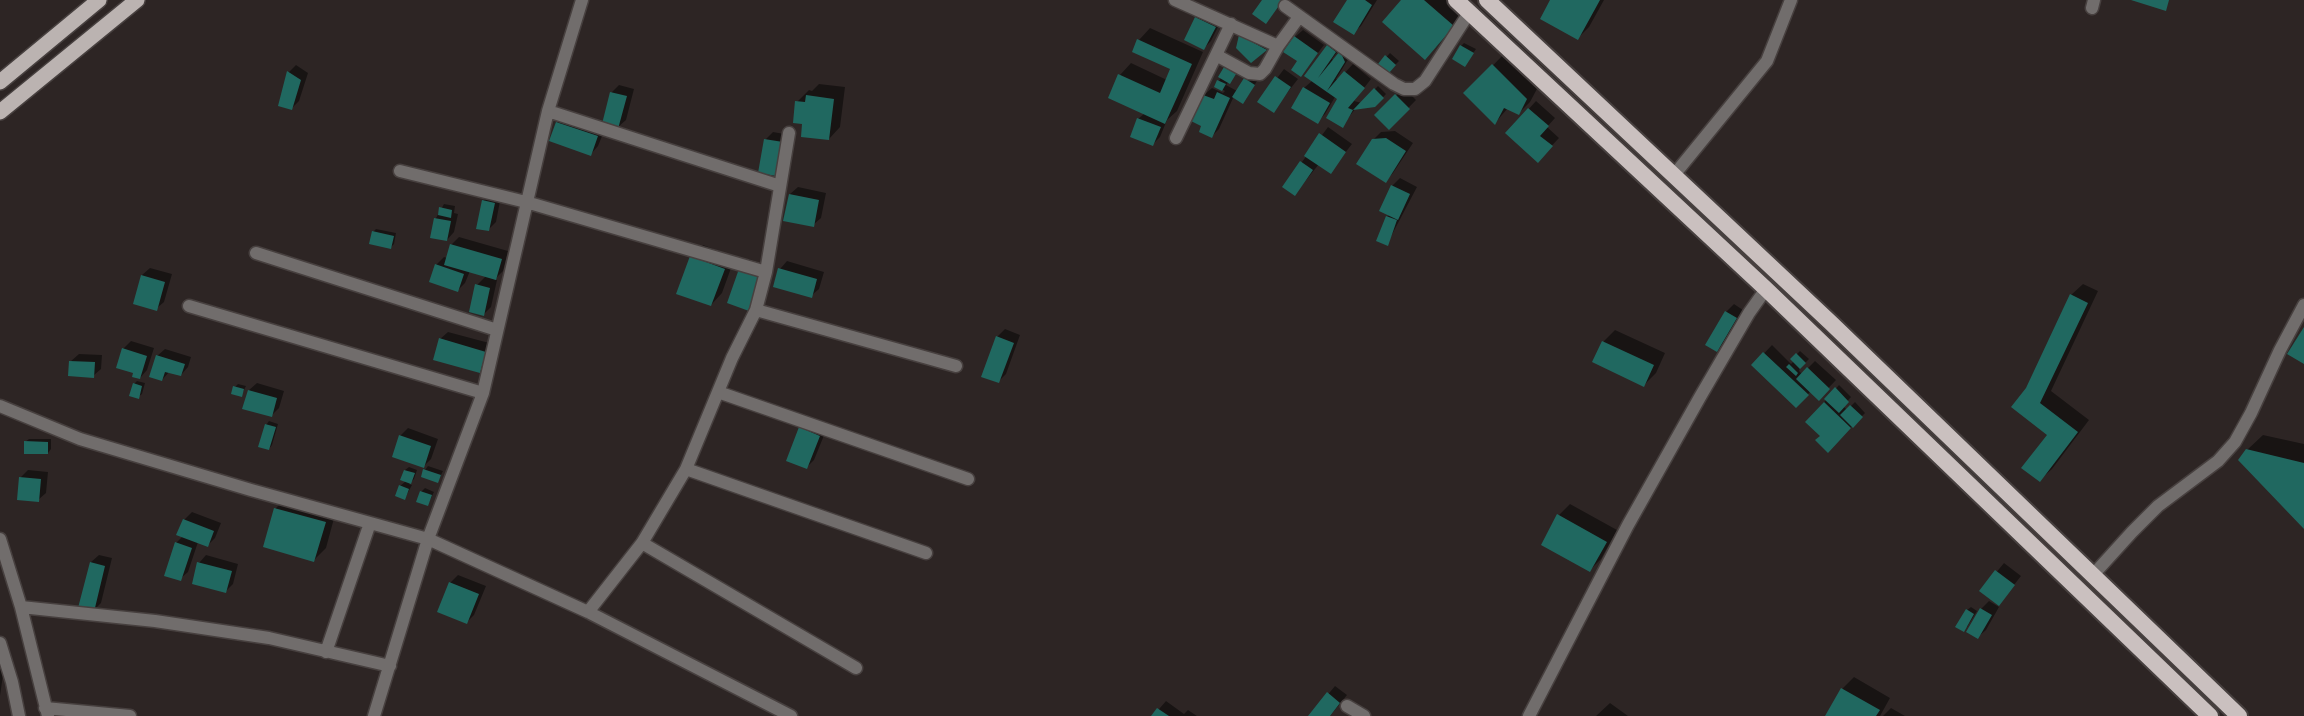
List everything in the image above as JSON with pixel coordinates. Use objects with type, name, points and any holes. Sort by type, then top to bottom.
[{"type":"highway","points":[[1456,0],[1766,290],[2210,716]]},
{"type":"highway","points":[[1488,0],[2240,716]]},
{"type":"main road","points":[[0,82],[99,0]]},
{"type":"main road","points":[[0,112],[137,0]]},
{"type":"street","points":[[374,716],[428,540],[483,393],[548,111],[582,0]]},
{"type":"street","points":[[1175,0],[1278,46]]},
{"type":"street","points":[[1674,175],[1767,61],[1791,0]]},
{"type":"street","points":[[1285,6],[1404,89],[1415,89],[1425,81],[1469,13]]},
{"type":"street","points":[[1216,55],[1255,74],[1260,74],[1299,17]]},
{"type":"street","points":[[1176,138],[1231,24]]},
{"type":"street","points":[[548,111],[780,186]]},
{"type":"street","points":[[588,612],[642,543],[686,468],[732,358],[756,310],[766,272],[789,133]]},
{"type":"street","points":[[400,171],[526,202],[766,272]]},
{"type":"street","points":[[256,253],[497,330]]},
{"type":"street","points":[[1529,716],[1628,525],[1749,313],[1766,290]]},
{"type":"street","points":[[2093,575],[2158,506],[2218,460],[2235,442],[2304,305]]},
{"type":"street","points":[[189,306],[483,393]]},
{"type":"street","points":[[756,310],[956,366]]},
{"type":"street","points":[[718,392],[968,479]]},
{"type":"street","points":[[0,406],[80,438],[428,540],[588,612],[791,716]]},
{"type":"street","points":[[686,468],[926,553]]},
{"type":"street","points":[[326,651],[370,523]]},
{"type":"street","points":[[0,539],[21,607],[46,712],[130,716]]},
{"type":"street","points":[[642,543],[856,668]]},
{"type":"street","points":[[21,607],[155,621],[269,638],[390,666]]},
{"type":"street","points":[[0,643],[19,716]]},
{"type":"street","points":[[1347,706],[1364,716]]},
{"type":"building","points":[[1262,0],[1283,0],[1266,24],[1252,14]]},
{"type":"building","points":[[1347,0],[1365,0],[1372,5],[1354,35],[1333,22]]},
{"type":"building","points":[[1401,0],[1424,0],[1454,26],[1425,60],[1382,22]]},
{"type":"building","points":[[1550,0],[1600,0],[1578,40],[1540,19]]},
{"type":"building","points":[[2131,0],[2169,0],[2166,11]]},
{"type":"building","points":[[1195,17],[1216,27],[1204,50],[1184,40]]},
{"type":"building","points":[[1239,35],[1267,50],[1251,63],[1236,48]]},
{"type":"building","points":[[1294,36],[1318,53],[1301,77],[1291,70],[1297,61],[1283,52]]},
{"type":"building","points":[[1137,39],[1192,64],[1165,124],[1108,98],[1118,74],[1160,93],[1170,69],[1132,52]]},
{"type":"building","points":[[1327,45],[1336,52],[1318,78],[1340,51],[1345,62],[1327,91],[1344,71],[1365,88],[1348,108],[1353,110],[1343,128],[1326,118],[1337,99],[1304,76]]},
{"type":"building","points":[[1460,45],[1474,53],[1465,67],[1452,59]]},
{"type":"building","points":[[1385,55],[1396,65],[1389,73],[1378,64]]},
{"type":"building","points":[[1492,64],[1527,99],[1519,115],[1504,108],[1495,125],[1463,93]]},
{"type":"building","points":[[1224,67],[1236,74],[1230,84],[1218,77]]},
{"type":"building","points":[[287,71],[301,80],[292,110],[278,106]]},
{"type":"building","points":[[1275,76],[1291,87],[1274,113],[1257,102]]},
{"type":"building","points":[[1244,78],[1255,85],[1243,104],[1232,97]]},
{"type":"building","points":[[1217,80],[1226,84],[1222,91],[1214,87]]},
{"type":"building","points":[[1303,87],[1330,103],[1318,124],[1291,108]]},
{"type":"building","points":[[1374,88],[1384,98],[1375,107],[1353,110]]},
{"type":"building","points":[[610,92],[627,96],[618,129],[602,124]]},
{"type":"building","points":[[1217,92],[1230,98],[1212,138],[1199,132],[1201,126],[1191,121],[1203,95],[1214,99]]},
{"type":"building","points":[[1395,94],[1410,109],[1389,130],[1374,115]]},
{"type":"building","points":[[806,95],[834,99],[829,140],[801,137],[802,124],[793,123],[795,101],[805,102]]},
{"type":"building","points":[[1528,108],[1549,126],[1540,136],[1553,146],[1538,163],[1505,133]]},
{"type":"building","points":[[1137,118],[1161,127],[1153,146],[1130,137]]},
{"type":"building","points":[[556,122],[598,136],[591,156],[549,141]]},
{"type":"building","points":[[1319,133],[1346,152],[1331,174],[1304,156]]},
{"type":"building","points":[[1386,138],[1406,151],[1386,183],[1356,164],[1372,139]]},
{"type":"building","points":[[764,139],[783,142],[777,176],[758,173]]},
{"type":"building","points":[[1300,161],[1313,170],[1295,196],[1282,187]]},
{"type":"building","points":[[1391,185],[1410,194],[1398,220],[1379,211]]},
{"type":"building","points":[[789,194],[819,200],[814,227],[783,221]]},
{"type":"building","points":[[482,200],[495,203],[489,231],[476,229]]},
{"type":"building","points":[[439,207],[452,210],[451,218],[438,215]]},
{"type":"building","points":[[1386,216],[1397,220],[1388,246],[1376,241]]},
{"type":"building","points":[[434,218],[451,221],[447,241],[430,238]]},
{"type":"building","points":[[372,231],[394,236],[391,249],[369,244]]},
{"type":"building","points":[[450,244],[502,259],[496,280],[444,265]]},
{"type":"building","points":[[690,256],[725,269],[711,306],[676,294]]},
{"type":"building","points":[[435,264],[464,274],[458,292],[429,282]]},
{"type":"building","points":[[740,266],[761,273],[749,311],[727,303]]},
{"type":"building","points":[[778,268],[817,279],[812,298],[773,287]]},
{"type":"building","points":[[141,275],[165,282],[157,311],[133,304]]},
{"type":"building","points":[[475,284],[490,288],[484,316],[469,312]]},
{"type":"building","points":[[2070,294],[2088,303],[2040,403],[2078,432],[2040,482],[2021,468],[2047,435],[2011,407],[2026,388]]},
{"type":"building","points":[[1725,311],[1737,318],[1717,352],[1705,345]]},
{"type":"building","points":[[2304,327],[2304,364],[2287,354]]},
{"type":"building","points":[[996,336],[1014,343],[999,383],[981,377]]},
{"type":"building","points":[[439,338],[486,352],[480,373],[433,360]]},
{"type":"building","points":[[1602,341],[1654,365],[1644,387],[1592,362]]},
{"type":"building","points":[[122,348],[147,356],[140,379],[132,377],[133,373],[116,368]]},
{"type":"building","points":[[1763,352],[1809,395],[1796,408],[1751,365]]},
{"type":"building","points":[[1796,353],[1806,363],[1800,369],[1790,359]]},
{"type":"building","points":[[156,355],[185,364],[181,376],[165,372],[162,381],[149,377]]},
{"type":"building","points":[[69,361],[95,362],[94,378],[68,376]]},
{"type":"building","points":[[1789,364],[1798,373],[1796,376],[1786,367]]},
{"type":"building","points":[[1807,367],[1830,389],[1819,401],[1796,379]]},
{"type":"building","points":[[133,383],[142,386],[139,399],[129,396]]},
{"type":"building","points":[[233,386],[244,389],[242,397],[231,394]]},
{"type":"building","points":[[1835,387],[1849,402],[1839,413],[1824,399]]},
{"type":"building","points":[[248,390],[277,398],[272,417],[242,409]]},
{"type":"building","points":[[1824,402],[1851,428],[1828,453],[1815,440],[1820,436],[1805,422]]},
{"type":"building","points":[[1850,405],[1863,417],[1853,428],[1840,415]]},
{"type":"building","points":[[265,424],[276,427],[269,450],[258,447]]},
{"type":"building","points":[[799,427],[820,436],[807,469],[786,461]]},
{"type":"building","points":[[399,435],[431,446],[424,468],[392,457]]},
{"type":"building","points":[[24,441],[48,442],[48,454],[24,454]]},
{"type":"building","points":[[2246,449],[2304,463],[2304,529],[2238,460]]},
{"type":"building","points":[[423,469],[441,475],[438,483],[421,477]]},
{"type":"building","points":[[404,470],[415,473],[411,484],[400,480]]},
{"type":"building","points":[[19,477],[41,479],[39,502],[17,500]]},
{"type":"building","points":[[399,485],[409,489],[405,500],[395,496]]},
{"type":"building","points":[[420,491],[432,495],[428,506],[416,502]]},
{"type":"building","points":[[274,508],[326,522],[314,562],[263,547]]},
{"type":"building","points":[[1557,514],[1607,542],[1590,572],[1541,545]]},
{"type":"building","points":[[183,519],[214,531],[208,547],[176,535]]},
{"type":"building","points":[[175,542],[192,548],[181,581],[164,576]]},
{"type":"building","points":[[90,562],[105,566],[94,612],[78,608]]},
{"type":"building","points":[[197,562],[232,571],[226,593],[192,584]]},
{"type":"building","points":[[1995,570],[2015,585],[1999,606],[1979,591]]},
{"type":"building","points":[[449,582],[479,594],[467,624],[437,612]]},
{"type":"building","points":[[1980,608],[1992,615],[1978,639],[1966,632]]},
{"type":"building","points":[[1966,609],[1974,614],[1964,632],[1955,627]]},
{"type":"building","points":[[1841,688],[1880,710],[1876,716],[1825,716]]},
{"type":"building","points":[[1327,692],[1340,703],[1330,716],[1308,716]]},
{"type":"building","points":[[1157,708],[1169,716],[1151,716]]}]
